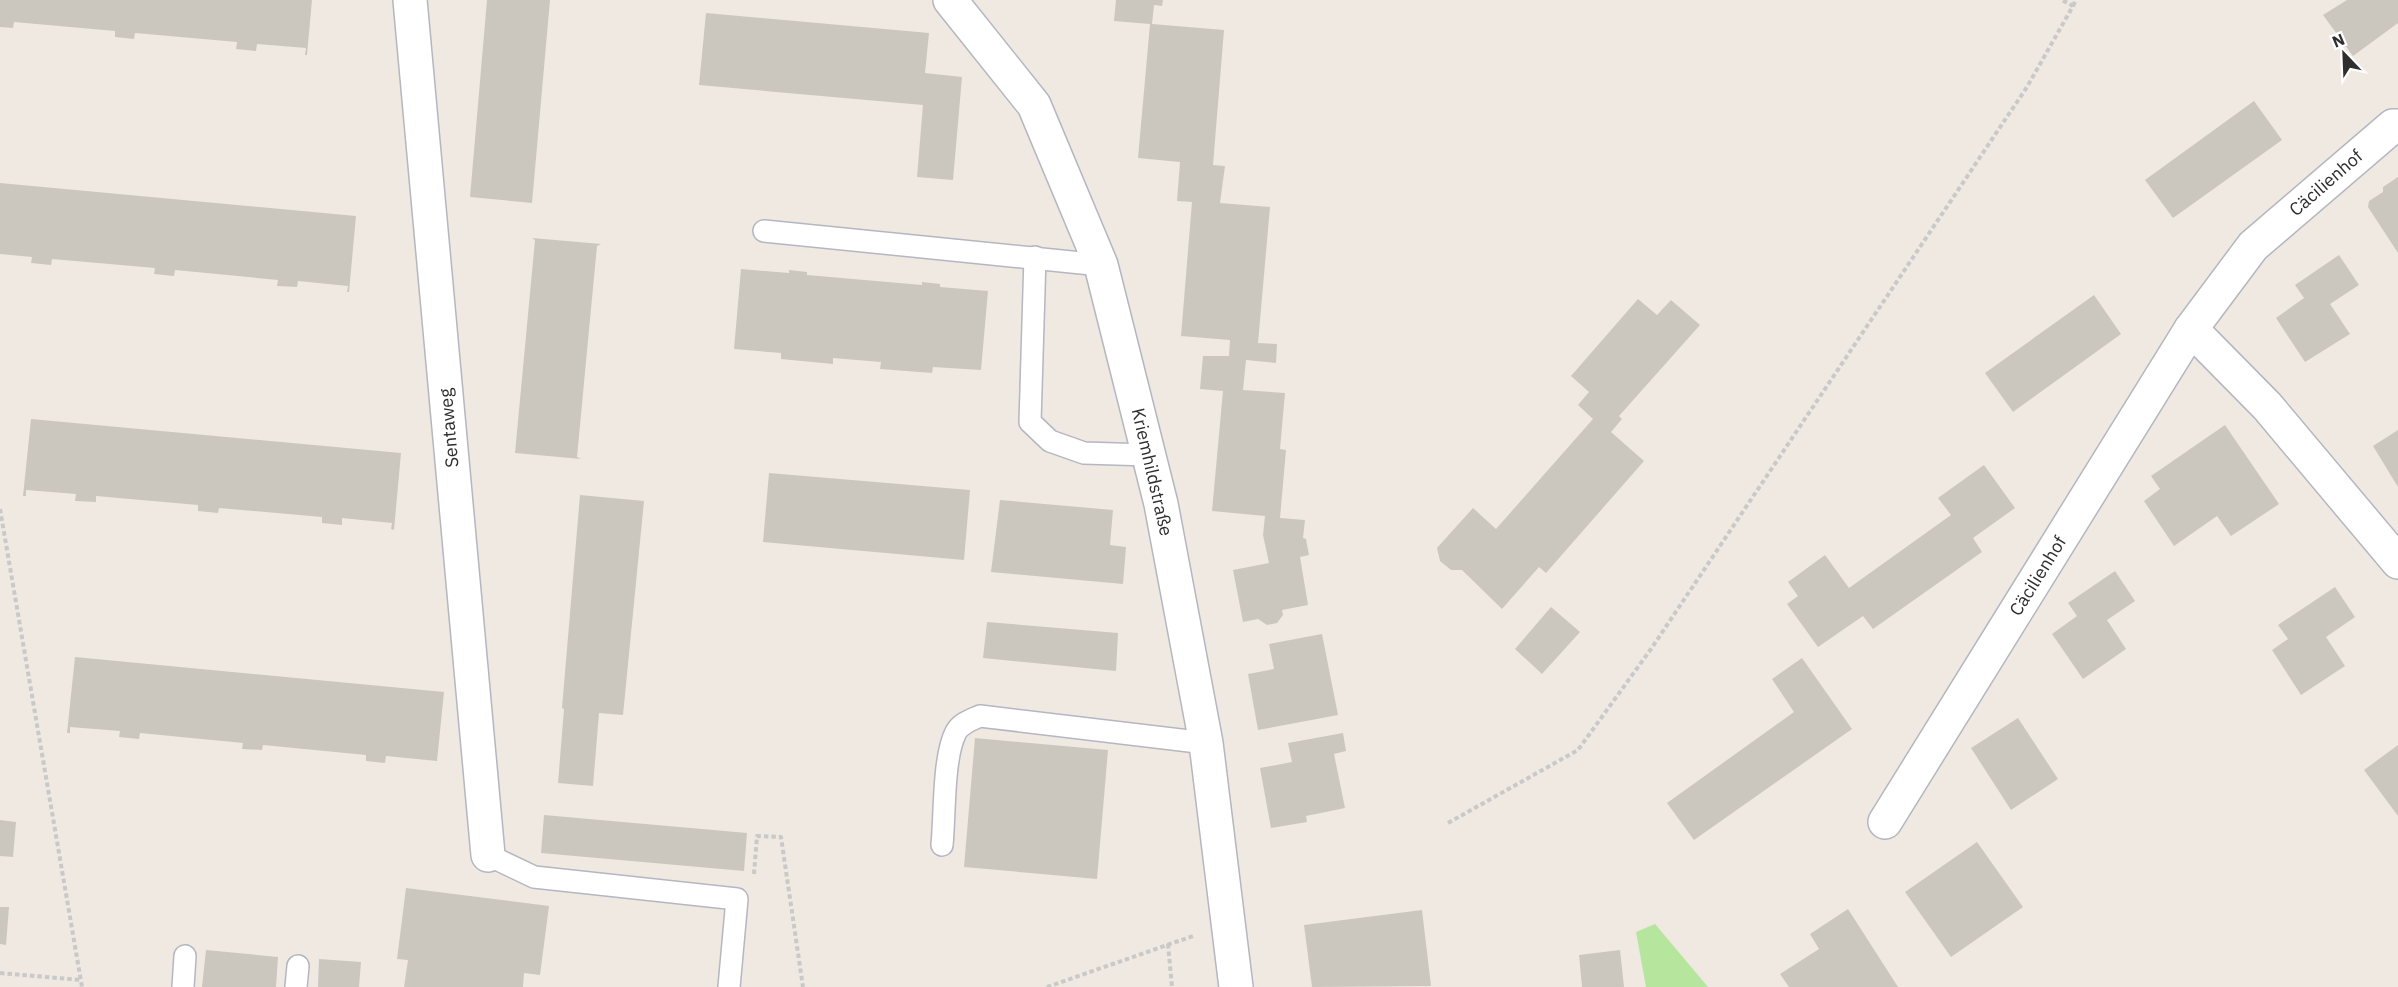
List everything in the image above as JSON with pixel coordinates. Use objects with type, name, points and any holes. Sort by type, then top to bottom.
[{"type":"street","name":"Sentaweg","points":[[410,0],[488,855]]},
{"type":"street","name":"Kriemhildstraße","points":[[950,0],[1034,105],[1101,264],[1161,504],[1206,743],[1236,987]]},
{"type":"street","name":"Cäcilienhof","points":[[1885,822],[2191,329],[2253,246],[2393,126],[2398,126]]},
{"type":"street","points":[[2191,329],[2267,406],[2398,562]]},
{"type":"lane","points":[[764,231],[1101,264]]},
{"type":"lane","points":[[1035,258],[1030,422],[1050,441],[1084,453],[1148,455]]},
{"type":"lane","points":[[942,844],[950,747],[957,729],[980,716],[1206,743]]},
{"type":"lane","points":[[488,855],[534,877],[737,899],[729,987]]},
{"type":"lane","points":[[183,987],[185,956]]},
{"type":"lane","points":[[296,987],[298,966]]},
{"type":"path","points":[[2062,0],[2073,6]]},
{"type":"path","points":[[1448,823],[1578,750],[1651,650],[2027,87],[2076,0]]},
{"type":"path","points":[[0,509],[82,987]]},
{"type":"path","points":[[756,855],[757,836],[781,837],[803,987]]},
{"type":"path","points":[[1047,987],[1168,944],[1227,926]]},
{"type":"path","points":[[1168,944],[1172,987]]},
{"type":"path","points":[[0,973],[81,980]]},
{"type":"green space","points":[[1655,924],[1708,987],[1646,987],[1636,932]]},
{"type":"building","points":[[0,0],[312,0],[307,55],[305,55],[306,48],[257,44],[256,51],[236,49],[237,42],[135,33],[134,39],[115,37],[115,31],[14,22],[13,28],[0,27]]},
{"type":"building","points":[[487,0],[550,0],[532,203],[470,197]]},
{"type":"building","points":[[1116,0],[1163,0],[1162,6],[1154,5],[1152,24],[1224,30],[1213,165],[1225,166],[1220,203],[1270,207],[1258,343],[1277,344],[1276,363],[1246,360],[1243,390],[1285,393],[1280,449],[1286,450],[1280,518],[1305,520],[1303,538],[1306,539],[1309,555],[1300,557],[1308,605],[1282,610],[1283,615],[1277,623],[1267,625],[1258,619],[1243,622],[1233,570],[1269,563],[1263,535],[1265,516],[1212,511],[1223,391],[1200,389],[1203,356],[1229,356],[1230,340],[1181,336],[1192,202],[1177,201],[1180,162],[1138,158],[1150,24],[1114,21]]},
{"type":"building","points":[[2347,0],[2398,0],[2398,23],[2353,56],[2323,15]]},
{"type":"building","points":[[706,13],[929,33],[925,73],[962,77],[953,180],[917,177],[923,105],[699,85]]},
{"type":"building","points":[[2254,101],[2282,140],[2173,218],[2145,180]]},
{"type":"building","points":[[2398,177],[2398,253],[2368,207],[2369,201],[2383,192],[2383,187]]},
{"type":"building","points":[[0,183],[356,216],[349,292],[347,292],[348,286],[298,281],[297,287],[277,286],[278,280],[175,270],[174,276],[154,274],[155,268],[52,259],[51,265],[31,263],[32,257],[0,254]]},
{"type":"building","points":[[532,238],[601,244],[597,246],[577,457],[581,459],[515,453],[535,240]]},
{"type":"building","points":[[2339,255],[2359,285],[2330,304],[2350,334],[2305,362],[2276,318],[2304,298],[2295,285]]},
{"type":"building","points":[[741,269],[789,273],[789,270],[807,272],[807,275],[922,285],[922,282],[940,284],[940,287],[988,291],[981,370],[933,367],[932,373],[880,369],[881,362],[833,358],[833,364],[781,359],[781,353],[734,349]]},
{"type":"building","points":[[2094,295],[2121,334],[2013,412],[1985,373]]},
{"type":"building","points":[[1638,299],[1657,315],[1671,300],[1700,325],[1619,416],[1622,419],[1611,432],[1644,461],[1546,573],[1539,567],[1502,609],[1462,570],[1451,570],[1440,561],[1437,548],[1473,508],[1496,529],[1593,419],[1578,405],[1589,392],[1571,376]]},
{"type":"building","points":[[31,419],[401,453],[394,530],[391,529],[392,523],[342,518],[342,525],[322,523],[322,517],[219,508],[218,513],[198,511],[198,505],[96,496],[96,502],[75,501],[76,494],[26,490],[26,496],[23,496]]},
{"type":"building","points":[[2225,425],[2279,504],[2231,536],[2217,516],[2174,546],[2144,501],[2160,489],[2151,476]]},
{"type":"building","points":[[2398,430],[2398,487],[2373,446]]},
{"type":"building","points":[[1984,465],[2015,508],[1973,538],[1982,552],[1873,629],[1863,616],[1818,647],[1787,604],[1798,596],[1788,582],[1825,555],[1849,588],[1951,515],[1938,498]]},
{"type":"building","points":[[769,473],[970,490],[964,560],[763,542]]},
{"type":"building","points":[[580,495],[644,501],[623,715],[599,713],[593,786],[558,783]]},
{"type":"building","points":[[1000,500],[1113,510],[1110,545],[1126,547],[1123,584],[991,572]]},
{"type":"building","points":[[2115,571],[2135,601],[2107,620],[2126,649],[2083,679],[2052,634],[2077,616],[2068,603]]},
{"type":"building","points":[[2335,587],[2355,617],[2326,637],[2345,666],[2301,695],[2272,650],[2288,639],[2278,625]]},
{"type":"building","points":[[1551,607],[1580,632],[1542,674],[1515,649]]},
{"type":"building","points":[[987,622],[1118,633],[1116,671],[983,658]]},
{"type":"building","points":[[1322,634],[1338,715],[1258,730],[1248,674],[1274,669],[1269,644]]},
{"type":"building","points":[[75,657],[444,692],[437,761],[386,756],[385,763],[366,761],[366,755],[263,745],[262,750],[242,749],[243,743],[140,733],[139,739],[119,737],[120,731],[70,727],[70,733],[67,733]]},
{"type":"building","points":[[1802,658],[1852,729],[1694,840],[1667,803],[1794,712],[1772,679]]},
{"type":"building","points":[[2018,718],[2058,779],[2011,810],[1971,748]]},
{"type":"building","points":[[1343,733],[1346,751],[1334,754],[1345,808],[1306,816],[1307,822],[1271,828],[1260,768],[1292,762],[1288,743]]},
{"type":"building","points":[[975,738],[1108,750],[1097,879],[964,867]]},
{"type":"building","points":[[2398,745],[2398,816],[2364,770]]},
{"type":"building","points":[[544,815],[747,833],[744,871],[541,853]]},
{"type":"building","points":[[0,820],[16,822],[13,857],[0,856]]},
{"type":"building","points":[[1977,842],[2023,907],[1951,957],[1905,892]]},
{"type":"building","points":[[406,888],[549,906],[540,975],[524,973],[523,987],[404,987],[408,960],[397,959]]},
{"type":"building","points":[[0,907],[9,907],[6,945],[0,944]]},
{"type":"building","points":[[1848,909],[1898,987],[1789,987],[1780,974],[1819,949],[1810,934]]},
{"type":"building","points":[[1422,910],[1431,986],[1312,987],[1304,925]]},
{"type":"building","points":[[206,950],[278,957],[276,987],[202,987]]},
{"type":"building","points":[[1620,950],[1624,987],[1582,987],[1579,955]]},
{"type":"building","points":[[319,959],[361,962],[359,987],[318,987]]}]
